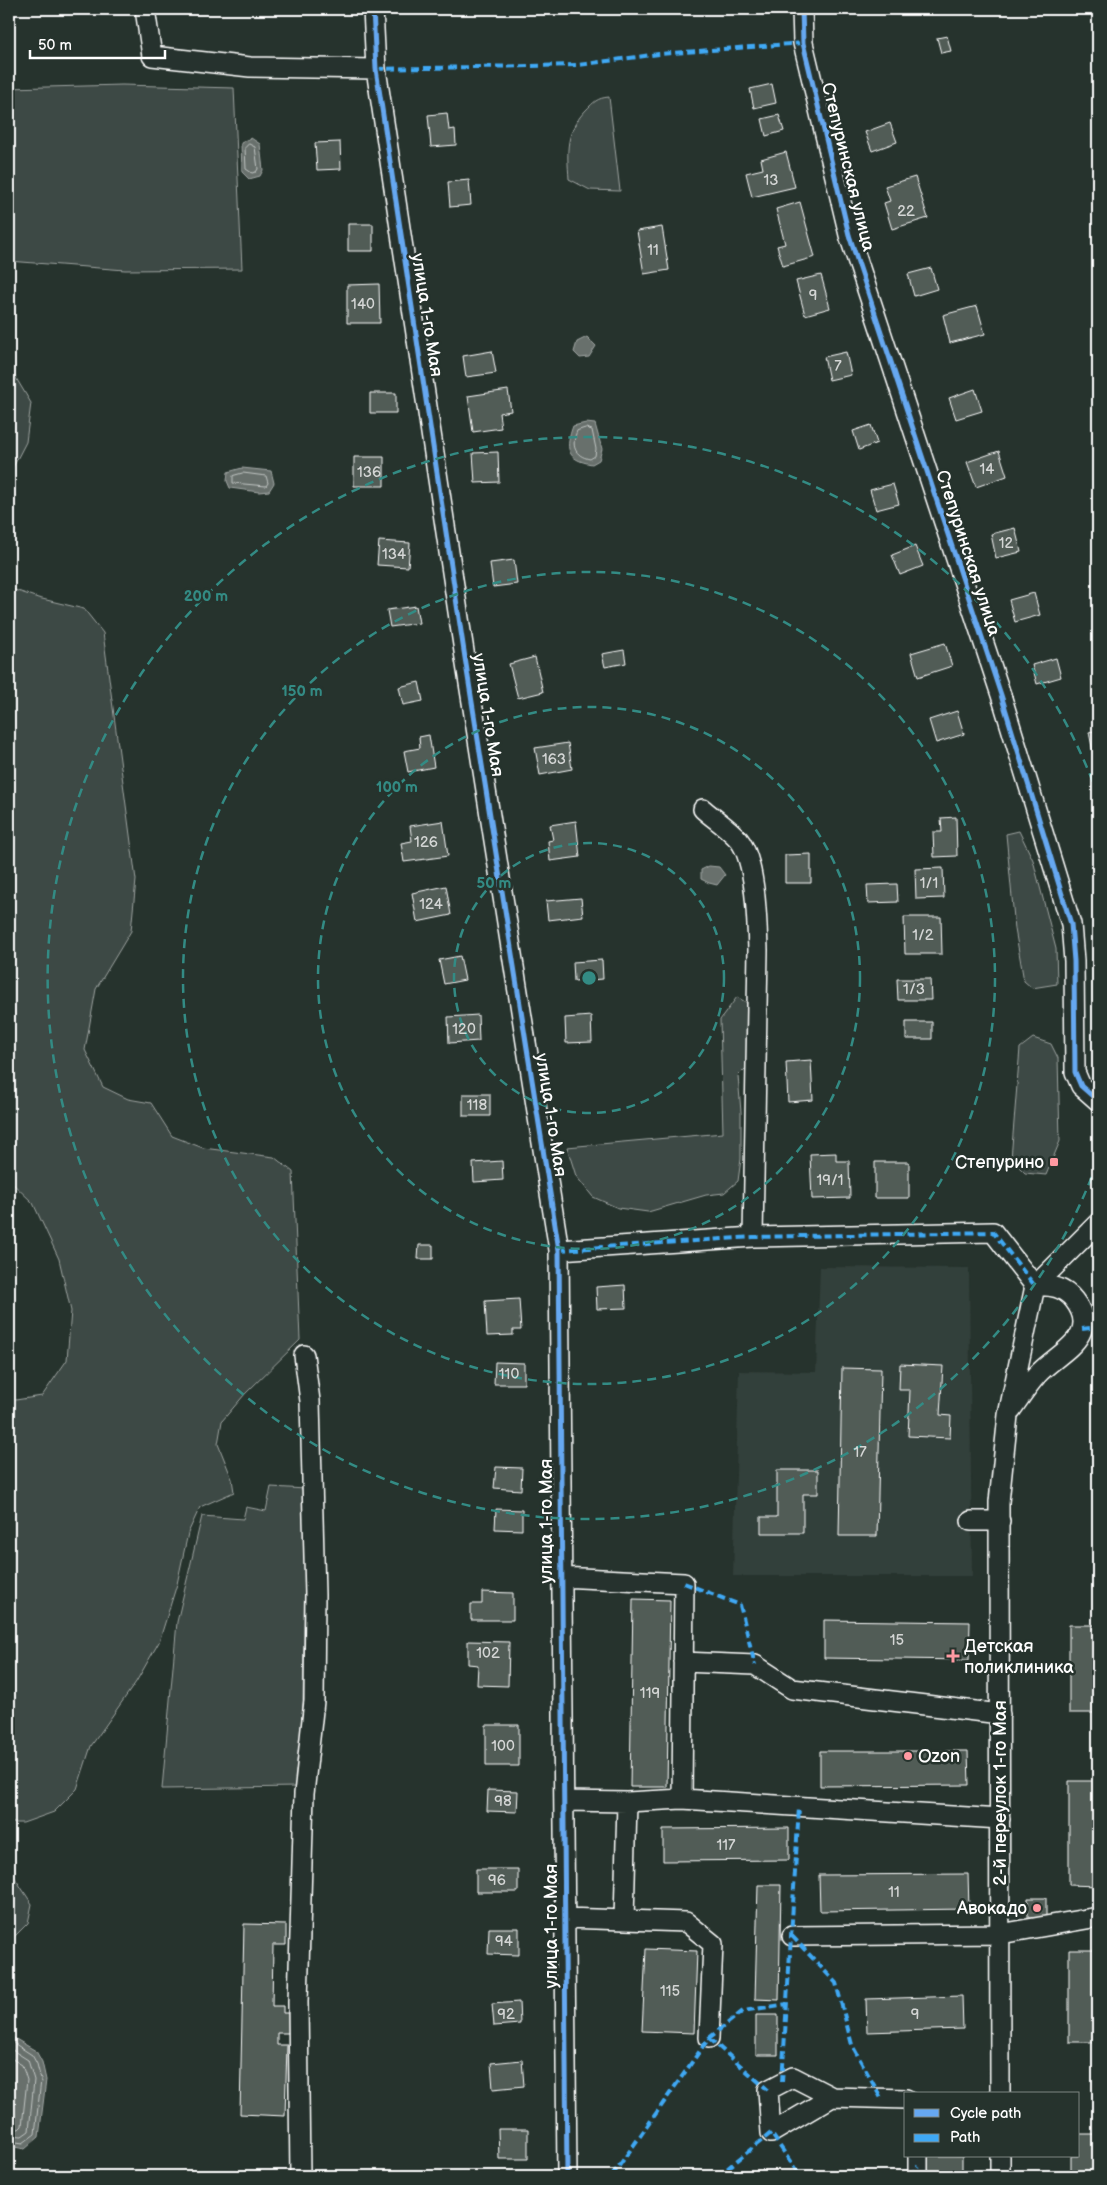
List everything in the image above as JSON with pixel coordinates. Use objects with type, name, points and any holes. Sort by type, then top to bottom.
[{"type":"street","points":[[145,9],[152,56],[250,67],[376,69]]},
{"type":"street","name":"улица 1-го Мая","points":[[373,9],[376,69],[466,668],[559,1250],[560,1577],[567,2176]]},
{"type":"street","name":"Степуринская улица","points":[[802,9],[803,43],[849,235],[1001,695],[1071,924],[1074,961],[1075,1072],[1081,1086],[1098,1101]]},
{"type":"street","points":[[703,810],[739,840],[751,870],[756,903],[758,950],[753,1237]]},
{"type":"street","points":[[1036,1286],[1098,1223]]},
{"type":"street","points":[[559,1250],[753,1237],[993,1232],[1036,1286]]},
{"type":"street","points":[[1008,1415],[1037,1374],[1078,1341],[1082,1329],[1082,1317],[1078,1305],[1070,1295],[1060,1288],[1048,1285],[1036,1286]]},
{"type":"street","name":"2-й переулок 1-го Мая","points":[[1000,2092],[1000,1521],[1002,1459],[1008,1415],[1036,1286]]},
{"type":"street","points":[[300,2176],[299,1982],[304,1794],[314,1701],[315,1595],[310,1401],[304,1355]]},
{"type":"street","points":[[971,1521],[1000,1521]]},
{"type":"street","points":[[560,1577],[684,1583],[682,1799]]},
{"type":"street","points":[[683,1662],[755,1665],[792,1689],[1000,1714]]},
{"type":"street","points":[[564,1801],[627,1802],[682,1799],[1000,1819]]},
{"type":"street","points":[[624,1920],[627,1802]]},
{"type":"street","points":[[792,1936],[1000,1934],[1098,1917]]},
{"type":"street","points":[[565,1918],[686,1922],[713,1944],[709,2038]]},
{"type":"street","points":[[832,2097],[904,2099]]},
{"type":"street","points":[[918,2158],[918,2176]]},
{"type":"street","points":[[1000,2158],[1000,2176]]},
{"type":"shaded area","points":[[122,85],[234,88],[242,269],[125,270],[9,261],[9,88]]},
{"type":"shaded area","points":[[609,97],[620,191],[590,190],[569,179],[569,142],[574,126],[586,110],[601,98]]},
{"type":"shaded area","points":[[9,370],[13,373],[31,403],[26,442],[9,475]]},
{"type":"shaded area","points":[[9,588],[38,598],[84,609],[103,633],[136,880],[131,931],[96,989],[85,1050],[103,1087],[128,1099],[151,1103],[172,1136],[203,1148],[274,1157],[293,1172],[300,1340],[245,1394],[222,1421],[218,1444],[232,1479],[234,1492],[200,1507],[188,1533],[177,1584],[159,1642],[136,1682],[91,1746],[77,1789],[54,1812],[23,1823],[9,1823],[9,1401],[42,1396],[67,1360],[71,1311],[59,1259],[33,1203],[9,1180]]},
{"type":"shaded area","points":[[1019,831],[1033,860],[1056,949],[1057,984],[1032,988],[1024,981],[1015,929],[1006,834]]},
{"type":"shaded area","points":[[737,997],[747,1003],[750,1064],[738,1076],[741,1112],[741,1159],[738,1181],[724,1193],[706,1195],[648,1212],[618,1208],[593,1197],[576,1176],[567,1147],[723,1133],[720,1020]]},
{"type":"shaded area","points":[[1033,1038],[1051,1044],[1058,1058],[1060,1141],[1046,1175],[1025,1173],[1011,1159],[1020,1048]]},
{"type":"shaded area","points":[[820,1267],[969,1268],[972,1576],[733,1576],[739,1371],[816,1372]]},
{"type":"shaded area","points":[[271,1487],[306,1489],[303,1702],[297,1787],[162,1789],[177,1622],[202,1516],[243,1519],[246,1507],[266,1511]]},
{"type":"shaded area","points":[[9,1869],[32,1904],[28,1923],[9,1942]]},
{"type":"water","points":[[251,138],[260,144],[263,170],[260,176],[249,179],[242,172],[241,143]]},
{"type":"water","points":[[587,337],[596,346],[589,357],[580,358],[574,352],[577,342]]},
{"type":"water","points":[[586,423],[595,424],[602,449],[599,460],[592,464],[572,456],[569,447],[573,426]]},
{"type":"water","points":[[242,468],[271,471],[274,483],[269,491],[259,492],[230,488],[227,481],[228,472]]},
{"type":"water","points":[[709,866],[719,867],[725,875],[717,885],[701,879],[701,870]]},
{"type":"water","points":[[9,2035],[36,2051],[42,2062],[46,2080],[39,2137],[25,2149],[9,2146]]},
{"type":"building","points":[[947,36],[951,51],[941,53],[937,38]]},
{"type":"building","points":[[772,84],[776,103],[754,108],[750,89]]},
{"type":"building","points":[[447,113],[449,130],[455,129],[456,145],[431,147],[428,115]]},
{"type":"building","points":[[779,115],[784,131],[766,136],[762,119]]},
{"type":"building","points":[[890,123],[897,142],[872,151],[865,132]]},
{"type":"building","points":[[340,142],[341,169],[317,170],[315,143]]},
{"type":"building","points":[[786,152],[795,187],[752,197],[746,173],[763,169],[761,159]]},
{"type":"building","points":[[915,177],[928,218],[892,229],[884,203],[890,201],[885,186]]},
{"type":"building","points":[[469,180],[471,205],[450,207],[448,182]]},
{"type":"building","points":[[800,202],[815,257],[783,266],[777,246],[785,244],[776,209]]},
{"type":"building","points":[[348,224],[373,224],[373,251],[348,251]]},
{"type":"building","points":[[662,227],[669,270],[644,274],[637,231]]},
{"type":"building","points":[[931,268],[937,289],[914,296],[908,274]]},
{"type":"building","points":[[821,275],[830,308],[805,315],[796,281]]},
{"type":"building","points":[[379,284],[380,323],[347,323],[347,285]]},
{"type":"building","points":[[977,306],[985,334],[950,343],[943,315]]},
{"type":"building","points":[[492,351],[496,373],[466,377],[463,356]]},
{"type":"building","points":[[846,352],[851,375],[829,380],[824,357]]},
{"type":"building","points":[[975,389],[982,411],[956,419],[949,398]]},
{"type":"building","points":[[508,390],[511,411],[499,413],[501,428],[473,432],[468,396]]},
{"type":"building","points":[[370,393],[396,393],[396,413],[370,413]]},
{"type":"building","points":[[871,425],[877,443],[859,450],[853,431]]},
{"type":"building","points":[[999,451],[1007,476],[976,487],[967,462]]},
{"type":"building","points":[[498,452],[499,482],[475,483],[473,453]]},
{"type":"building","points":[[354,457],[384,457],[384,486],[354,486]]},
{"type":"building","points":[[893,484],[899,504],[876,510],[870,490]]},
{"type":"building","points":[[1015,528],[1021,552],[996,558],[991,534]]},
{"type":"building","points":[[379,541],[410,543],[408,567],[377,565]]},
{"type":"building","points":[[915,546],[923,566],[900,575],[892,555]]},
{"type":"building","points":[[514,560],[517,584],[493,587],[490,563]]},
{"type":"building","points":[[1034,593],[1040,615],[1015,622],[1009,600]]},
{"type":"building","points":[[416,606],[419,623],[390,627],[387,610]]},
{"type":"building","points":[[945,643],[952,666],[918,677],[911,653]]},
{"type":"building","points":[[624,650],[626,663],[605,667],[602,654]]},
{"type":"building","points":[[535,657],[543,692],[518,698],[509,664]]},
{"type":"building","points":[[1056,658],[1061,677],[1037,684],[1032,665]]},
{"type":"building","points":[[419,682],[423,701],[403,705],[399,687]]},
{"type":"building","points":[[957,711],[964,734],[936,743],[929,720]]},
{"type":"building","points":[[1098,730],[1098,756],[1094,757],[1089,732]]},
{"type":"building","points":[[429,735],[434,767],[408,772],[404,751],[420,748],[419,737]]},
{"type":"building","points":[[568,743],[572,769],[540,775],[535,748]]},
{"type":"building","points":[[956,817],[957,856],[934,857],[933,832],[942,832],[941,818]]},
{"type":"building","points":[[443,821],[448,856],[404,862],[401,843],[412,841],[410,826]]},
{"type":"building","points":[[576,821],[580,857],[550,861],[548,841],[553,840],[550,825]]},
{"type":"building","points":[[811,854],[811,883],[785,883],[785,855]]},
{"type":"building","points":[[943,868],[944,898],[916,899],[915,869]]},
{"type":"building","points":[[897,884],[898,902],[868,903],[867,885]]},
{"type":"building","points":[[446,886],[451,915],[417,922],[412,893]]},
{"type":"building","points":[[581,898],[583,916],[548,920],[546,901]]},
{"type":"building","points":[[904,917],[941,917],[942,954],[905,954]]},
{"type":"building","points":[[460,956],[465,980],[444,984],[439,960]]},
{"type":"building","points":[[602,960],[603,979],[574,981],[573,962]]},
{"type":"building","points":[[897,979],[930,979],[931,1000],[898,1000]]},
{"type":"building","points":[[478,1015],[479,1041],[449,1043],[448,1017]]},
{"type":"building","points":[[591,1016],[592,1042],[566,1043],[565,1018]]},
{"type":"building","points":[[906,1022],[932,1022],[932,1039],[906,1039]]},
{"type":"building","points":[[811,1060],[813,1100],[788,1102],[786,1062]]},
{"type":"building","points":[[463,1094],[490,1094],[490,1116],[463,1116]]},
{"type":"building","points":[[836,1153],[836,1161],[849,1161],[850,1198],[812,1199],[810,1154]]},
{"type":"building","points":[[502,1161],[503,1180],[474,1182],[473,1163]]},
{"type":"building","points":[[875,1162],[909,1162],[909,1198],[875,1198]]},
{"type":"building","points":[[419,1245],[433,1245],[433,1259],[418,1259]]},
{"type":"building","points":[[625,1285],[626,1308],[597,1309],[596,1287]]},
{"type":"building","points":[[519,1299],[521,1330],[513,1330],[513,1335],[487,1336],[485,1301]]},
{"type":"building","points":[[495,1362],[524,1363],[524,1384],[494,1384]]},
{"type":"building","points":[[900,1364],[943,1366],[940,1415],[951,1416],[950,1438],[908,1436],[910,1390],[899,1390]]},
{"type":"building","points":[[842,1368],[881,1369],[877,1536],[839,1536]]},
{"type":"building","points":[[496,1467],[522,1468],[521,1490],[494,1488]]},
{"type":"building","points":[[777,1470],[818,1470],[818,1494],[803,1494],[803,1533],[761,1533],[761,1517],[777,1517]]},
{"type":"building","points":[[496,1509],[522,1510],[522,1530],[495,1529]]},
{"type":"building","points":[[482,1592],[513,1593],[513,1620],[471,1620],[471,1604],[482,1604]]},
{"type":"building","points":[[633,1599],[670,1600],[667,1787],[630,1787]]},
{"type":"building","points":[[824,1620],[970,1622],[969,1660],[824,1658]]},
{"type":"building","points":[[1069,1625],[1098,1625],[1098,1713],[1069,1713]]},
{"type":"building","points":[[468,1641],[509,1642],[508,1686],[477,1685],[478,1665],[468,1664]]},
{"type":"building","points":[[486,1725],[519,1725],[519,1766],[486,1766]]},
{"type":"building","points":[[820,1751],[968,1751],[969,1785],[820,1786]]},
{"type":"building","points":[[1069,1781],[1098,1781],[1098,1886],[1069,1885]]},
{"type":"building","points":[[488,1790],[518,1791],[517,1812],[487,1811]]},
{"type":"building","points":[[789,1828],[789,1860],[663,1861],[663,1829]]},
{"type":"building","points":[[476,1869],[518,1869],[518,1892],[476,1892]]},
{"type":"building","points":[[968,1874],[969,1909],[820,1911],[819,1875]]},
{"type":"building","points":[[758,1885],[781,1885],[779,2000],[755,1999]]},
{"type":"building","points":[[1028,1898],[1046,1898],[1046,1918],[1028,1918]]},
{"type":"building","points":[[244,1924],[286,1925],[286,1945],[273,1945],[272,2006],[283,2006],[283,2013],[292,2013],[292,2033],[277,2033],[277,2045],[287,2045],[285,2116],[240,2114]]},
{"type":"building","points":[[489,1928],[519,1928],[519,1955],[488,1954]]},
{"type":"building","points":[[646,1949],[697,1951],[694,2033],[642,2031]]},
{"type":"building","points":[[1069,1950],[1098,1950],[1098,2042],[1069,2042]]},
{"type":"building","points":[[962,1996],[963,2029],[867,2032],[866,1999]]},
{"type":"building","points":[[519,2002],[520,2024],[494,2026],[492,2004]]},
{"type":"building","points":[[756,2015],[778,2015],[778,2055],[756,2055]]},
{"type":"building","points":[[522,2060],[524,2086],[493,2089],[491,2063]]},
{"type":"building","points":[[498,2129],[528,2129],[528,2159],[499,2159]]},
{"type":"building","points":[[1080,2134],[1098,2134],[1098,2176],[1071,2176],[1071,2158],[1080,2158]]},
{"type":"building","points":[[928,2158],[962,2158],[962,2176],[928,2176]]},
{"type":"marked path","points":[[376,69],[578,65],[659,54],[803,43]]},
{"type":"marked path","points":[[559,1250],[753,1237],[993,1232],[1035,1286]]},
{"type":"marked path","points":[[1082,1329],[1098,1327]]},
{"type":"marked path","points":[[684,1583],[740,1605],[755,1665]]},
{"type":"marked path","points":[[782,2082],[799,1807]]},
{"type":"marked path","points":[[792,1936],[836,1983],[852,2045],[881,2098]]},
{"type":"marked path","points":[[612,2176],[709,2038],[743,2011],[787,2004]]},
{"type":"marked path","points":[[709,2038],[768,2090]]},
{"type":"marked path","points":[[718,2176],[771,2133],[800,2176]]},
{"type":"marked path","points":[[910,2176],[918,2166]]},
{"type":"cycle path","points":[[373,9],[376,69],[465,658],[559,1250],[567,2176]]},
{"type":"cycle path","points":[[802,9],[803,43],[849,235],[1001,695],[1071,924],[1074,961],[1075,1072],[1081,1086],[1098,1101]]},
{"type":"place","name":"Степурино","points":[[1054,1162]]},
{"type":"place","name":"Детская поликлиника","points":[[953,1656]]},
{"type":"place","name":"Ozon","points":[[908,1756]]},
{"type":"place","name":"Авокадо","points":[[1037,1908]]}]
